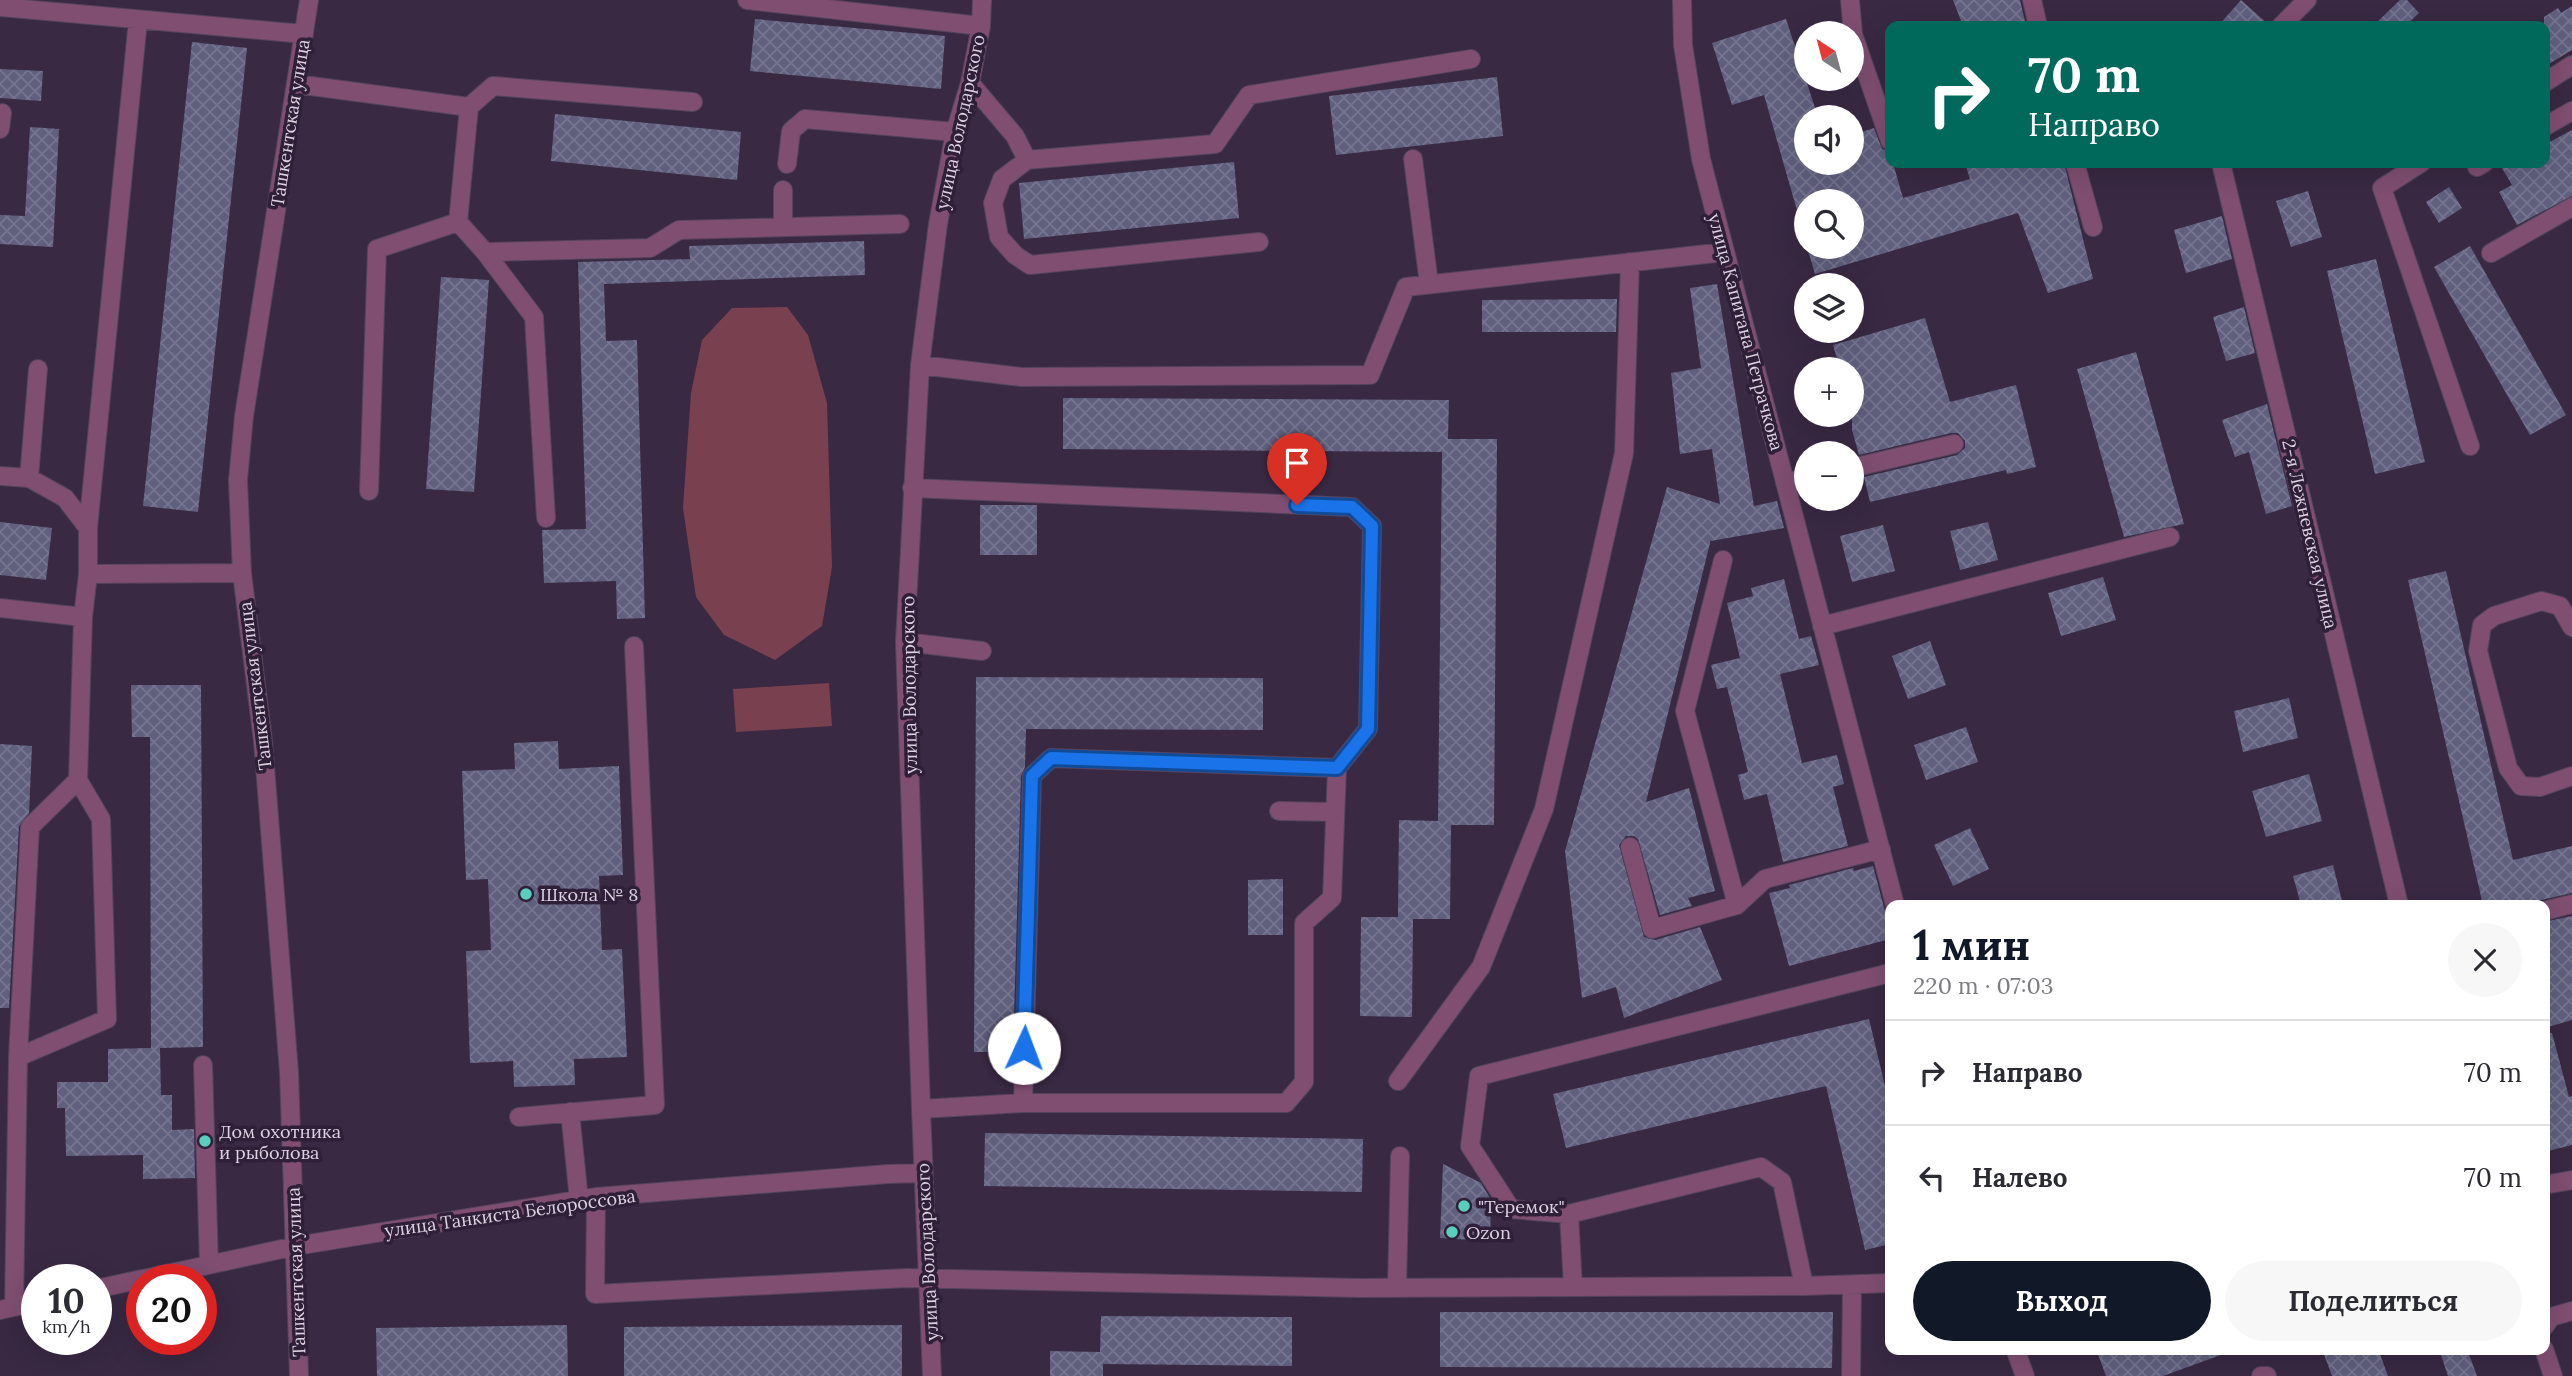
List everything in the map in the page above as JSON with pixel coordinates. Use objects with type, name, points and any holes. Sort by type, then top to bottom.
[{"type":"street","name":"Ташкентская улица","points":[[299,1376],[289,1072],[263,741],[242,573],[239,480],[244,416],[309,0]]},
{"type":"street","points":[[747,0],[981,26]]},
{"type":"street","name":"улица Володарского","points":[[933,1376],[923,1173],[905,642],[920,365],[938,224],[955,132],[970,83],[981,26],[982,0]]},
{"type":"street","name":"улица Капитана Петрачкова","points":[[1682,0],[1683,45],[1701,159],[1894,900]]},
{"type":"street","points":[[1850,0],[1853,34],[1885,127]]},
{"type":"street","points":[[2032,0],[2037,21]]},
{"type":"street","points":[[2286,21],[2307,0]]},
{"type":"street","points":[[0,6],[304,34]]},
{"type":"street","points":[[18,1057],[107,1018],[101,819],[78,780],[83,617],[88,574],[88,528],[138,20]]},
{"type":"street","points":[[1259,242],[1030,265],[999,237],[993,203],[1002,179],[1027,160],[1215,144],[1250,95],[1471,59]]},
{"type":"street","points":[[2550,79],[2572,65]]},
{"type":"street","points":[[970,83],[1015,136],[1027,160]]},
{"type":"street","points":[[296,84],[469,107]]},
{"type":"street","points":[[546,518],[534,317],[485,252],[458,222],[469,107],[493,86],[692,102]]},
{"type":"street","points":[[2550,124],[2572,111]]},
{"type":"street","points":[[788,164],[791,131],[805,119],[955,132]]},
{"type":"street","points":[[1413,159],[1429,284]]},
{"type":"street","points":[[2076,168],[2093,227]]},
{"type":"street","name":"2-я Лежневская улица","points":[[2222,168],[2398,900]]},
{"type":"street","points":[[2413,168],[2382,188],[2470,446]]},
{"type":"street","points":[[783,190],[783,226]]},
{"type":"street","points":[[2491,253],[2572,207]]},
{"type":"street","points":[[369,491],[377,249],[458,222]]},
{"type":"street","points":[[485,252],[650,248],[679,230],[900,225]]},
{"type":"street","points":[[920,365],[1021,377],[1370,375],[1406,287],[1725,252]]},
{"type":"street","points":[[1398,1081],[1481,967],[1544,809],[1624,453],[1630,262]]},
{"type":"street","points":[[29,478],[38,369]]},
{"type":"street","points":[[1864,465],[1954,444]]},
{"type":"street","points":[[0,476],[29,478],[65,498],[88,528]]},
{"type":"street","points":[[1785,483],[1794,481]]},
{"type":"street","points":[[912,488],[1352,507],[1372,526],[1368,729],[1337,768],[1332,898],[1304,923],[1304,1082],[1286,1103],[1023,1103],[921,1109]]},
{"type":"street","points":[[1822,626],[2170,537]]},
{"type":"street","points":[[1723,560],[1685,711],[1737,905]]},
{"type":"street","points":[[88,574],[242,573]]},
{"type":"street","points":[[2572,627],[2560,606],[2542,601],[2494,616],[2482,625],[2478,651],[2508,768],[2521,786],[2540,787],[2572,776]]},
{"type":"street","points":[[0,608],[83,617]]},
{"type":"street","points":[[905,642],[982,651]]},
{"type":"street","points":[[519,1117],[655,1105],[634,646]]},
{"type":"street","points":[[1023,1103],[1032,776],[1051,758],[1337,768]]},
{"type":"street","points":[[7,1309],[30,827],[78,780]]},
{"type":"street","points":[[1279,811],[1335,812]]},
{"type":"street","points":[[1630,848],[1652,929],[1737,905],[1765,879],[1881,849]]},
{"type":"street","points":[[2550,910],[2572,904]]},
{"type":"street","points":[[1804,1286],[1782,1182],[1761,1167],[1569,1214],[1511,1209],[1470,1146],[1479,1076],[1885,974]]},
{"type":"street","points":[[203,1065],[209,1264]]},
{"type":"street","points":[[570,1112],[587,1198],[595,1293],[907,1278],[1397,1288],[1885,1283]]},
{"type":"street","points":[[1397,1288],[1400,1156]]},
{"type":"street","name":"улица Танкиста Белороссова","points":[[214,1264],[296,1246],[587,1198],[923,1173]]},
{"type":"street","points":[[2550,1184],[2572,1180]]},
{"type":"street","points":[[1569,1214],[1573,1287]]},
{"type":"street","points":[[1850,1376],[1852,1284]]},
{"type":"street","points":[[2550,1318],[2572,1311]]},
{"type":"street","points":[[2017,1355],[2025,1376]]},
{"type":"street","points":[[2546,1355],[2553,1376]]},
{"type":"street","points":[[2261,1376],[2267,1376]]},
{"type":"shaded area","points":[[787,307],[808,335],[827,403],[832,567],[822,626],[775,660],[724,635],[696,597],[683,508],[691,393],[702,340],[732,308]]},
{"type":"shaded area","points":[[829,683],[832,726],[736,732],[733,689]]},
{"type":"building","points":[[1953,0],[2020,0],[2025,21],[1961,21]]},
{"type":"building","points":[[2241,0],[2264,21],[2222,21]]},
{"type":"building","points":[[2400,0],[2407,0],[2419,13],[2410,21],[2378,21]]},
{"type":"building","points":[[2572,6],[2572,50],[2550,63],[2550,21],[2544,21],[2544,17],[2558,8],[2561,13]]},
{"type":"building","points":[[755,19],[945,36],[941,89],[750,71]]},
{"type":"building","points":[[1786,19],[1794,44],[1794,91],[1810,91],[1814,105],[1794,105],[1794,175],[1864,175],[1864,131],[1874,128],[1882,149],[1885,150],[1885,168],[1894,168],[1903,198],[1970,179],[1967,168],[2065,168],[2093,279],[2048,293],[2018,213],[1818,273],[1815,273],[1811,259],[1864,259],[1864,189],[1794,189],[1794,200],[1764,95],[1732,105],[1712,43]]},
{"type":"building","points":[[192,42],[247,48],[198,512],[143,506]]},
{"type":"building","points":[[0,69],[43,71],[41,101],[0,98]]},
{"type":"building","points":[[1497,77],[1503,136],[1336,155],[1329,96]]},
{"type":"building","points":[[555,114],[741,132],[737,180],[551,161]]},
{"type":"building","points":[[30,127],[59,129],[53,247],[0,244],[0,215],[25,216]]},
{"type":"building","points":[[2572,130],[2572,196],[2517,225],[2499,192],[2512,185],[2502,168],[2550,168],[2550,142]]},
{"type":"building","points":[[1234,162],[1239,218],[1024,239],[1019,183]]},
{"type":"building","points":[[2449,187],[2462,208],[2439,223],[2426,202]]},
{"type":"building","points":[[2308,191],[2322,237],[2291,247],[2276,201]]},
{"type":"building","points":[[2222,216],[2232,259],[2186,273],[2174,230]]},
{"type":"building","points":[[864,241],[865,275],[604,284],[606,341],[637,340],[645,618],[617,619],[616,581],[544,583],[542,530],[586,529],[578,262],[690,259],[689,246]]},
{"type":"building","points":[[2470,246],[2566,415],[2530,435],[2434,267]]},
{"type":"building","points":[[2376,259],[2425,462],[2375,474],[2327,271]]},
{"type":"building","points":[[441,277],[489,280],[474,492],[426,489]]},
{"type":"building","points":[[1717,284],[1754,506],[1777,501],[1784,528],[1711,539],[1646,802],[1689,788],[1715,891],[1688,898],[1692,906],[1660,915],[1638,839],[1626,836],[1619,845],[1644,937],[1655,940],[1700,927],[1722,980],[1624,1018],[1616,987],[1582,998],[1565,851],[1667,487],[1720,504],[1712,449],[1680,454],[1671,373],[1701,368],[1690,288]]},
{"type":"building","points":[[1617,299],[1616,332],[1482,332],[1482,300]]},
{"type":"building","points":[[2244,307],[2255,353],[2226,361],[2213,317]]},
{"type":"building","points":[[1925,318],[1950,402],[2016,385],[2036,467],[2007,474],[2006,470],[1870,502],[1864,477],[1957,455],[1965,448],[1965,441],[1958,433],[1951,433],[1864,454],[1864,441],[1855,441],[1852,427],[1864,427],[1864,357],[1836,357],[1833,345],[1864,343],[1864,336]]},
{"type":"building","points":[[2136,352],[2184,524],[2124,537],[2077,369]]},
{"type":"building","points":[[1063,398],[1449,400],[1448,439],[1497,439],[1494,825],[1451,825],[1450,919],[1413,919],[1412,1017],[1360,1016],[1361,917],[1398,917],[1399,820],[1438,821],[1442,452],[1063,449]]},
{"type":"building","points":[[2267,404],[2292,506],[2266,514],[2249,452],[2235,457],[2222,420]]},
{"type":"building","points":[[980,505],[1037,505],[1037,555],[980,555]]},
{"type":"building","points":[[0,522],[52,528],[46,580],[0,575]]},
{"type":"building","points":[[1988,522],[1998,560],[1960,570],[1950,531]]},
{"type":"building","points":[[1883,525],[1895,571],[1852,582],[1840,536]]},
{"type":"building","points":[[2446,571],[2513,860],[2572,846],[2572,893],[2541,900],[2482,900],[2408,580]]},
{"type":"building","points":[[2103,577],[2116,620],[2061,636],[2048,593]]},
{"type":"building","points":[[1784,579],[1799,639],[1811,636],[1819,665],[1780,674],[1802,763],[1837,755],[1844,784],[1833,787],[1848,846],[1783,862],[1767,794],[1744,800],[1738,775],[1748,772],[1727,687],[1717,689],[1711,665],[1740,658],[1727,603],[1753,596],[1751,588]]},
{"type":"building","points":[[1930,641],[1946,685],[1908,699],[1892,656]]},
{"type":"building","points":[[976,677],[1263,678],[1263,730],[1026,729],[1025,767],[1021,776],[1013,1052],[974,1052]]},
{"type":"building","points":[[131,685],[201,685],[203,1047],[160,1048],[161,1095],[172,1095],[172,1130],[194,1129],[195,1178],[143,1179],[143,1155],[66,1156],[65,1108],[57,1108],[57,1082],[108,1082],[108,1049],[151,1048],[150,737],[132,737]]},
{"type":"building","points":[[2289,698],[2298,738],[2243,752],[2234,711]]},
{"type":"building","points":[[1966,727],[1978,762],[1926,780],[1914,745]]},
{"type":"building","points":[[558,741],[559,769],[619,766],[623,875],[599,876],[602,950],[622,949],[627,1057],[574,1059],[575,1085],[514,1087],[513,1061],[470,1063],[466,951],[491,950],[488,879],[466,880],[462,771],[515,769],[514,743]]},
{"type":"building","points":[[0,744],[32,746],[29,813],[19,826],[9,1008],[0,1008]]},
{"type":"building","points":[[2309,774],[2322,821],[2266,837],[2252,791]]},
{"type":"building","points":[[1970,828],[1989,869],[1953,886],[1934,845]]},
{"type":"building","points":[[2333,865],[2342,900],[2300,900],[2293,876]]},
{"type":"building","points":[[1873,866],[1885,911],[1885,940],[1789,966],[1769,893],[1853,868],[1854,871]]},
{"type":"building","points":[[1283,879],[1283,935],[1248,935],[1248,880]]},
{"type":"building","points":[[2572,916],[2572,1020],[2550,1026],[2550,921]]},
{"type":"building","points":[[1869,1019],[1885,1086],[1885,1245],[1865,1250],[1826,1086],[1566,1148],[1553,1094]]},
{"type":"building","points":[[2550,1033],[2569,1097],[2572,1096],[2572,1145],[2550,1150]]},
{"type":"building","points":[[985,1133],[1363,1139],[1362,1192],[984,1186]]},
{"type":"building","points":[[1443,1164],[1481,1183],[1491,1200],[1490,1241],[1440,1238]]},
{"type":"building","points":[[1440,1312],[1833,1312],[1832,1368],[1440,1367]]},
{"type":"building","points":[[1101,1316],[1292,1317],[1292,1366],[1103,1364],[1103,1376],[1050,1376],[1050,1351],[1100,1352]]},
{"type":"building","points":[[567,1325],[568,1376],[377,1376],[376,1328]]},
{"type":"building","points":[[902,1325],[902,1376],[624,1376],[624,1327]]},
{"type":"building","points":[[2098,1355],[2221,1355],[2163,1376],[2106,1376]]},
{"type":"building","points":[[2324,1355],[2380,1355],[2388,1376],[2332,1376]]},
{"type":"building","points":[[2441,1355],[2469,1355],[2477,1376],[2448,1376]]},
{"type":"place","name":"Школа № 8","points":[[526,894]]},
{"type":"place","name":"Дом охотника и рыболова","points":[[205,1141]]},
{"type":"place","name":"\"Теремок\"","points":[[1464,1206]]},
{"type":"place","name":"Ozon","points":[[1452,1232]]},
{"type":"route","points":[[1024,1048],[1032,776],[1051,758],[1337,768],[1368,729],[1372,526],[1352,507],[1297,505]]}]
